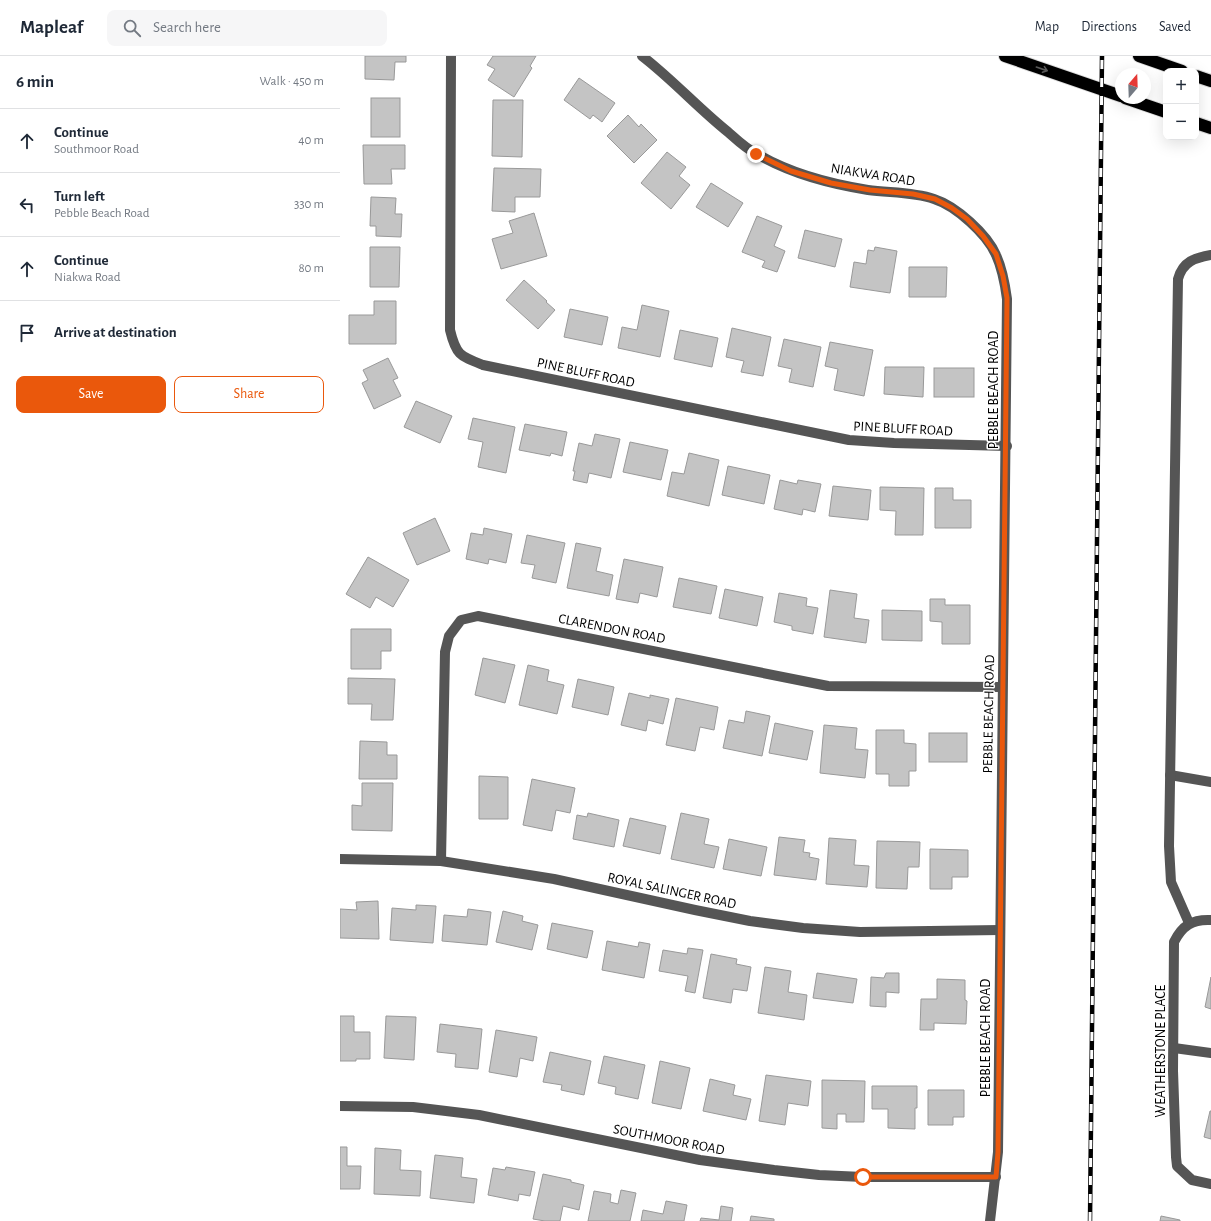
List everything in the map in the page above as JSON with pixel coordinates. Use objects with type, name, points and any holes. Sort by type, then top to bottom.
[{"type":"highway","points":[[1005,56],[1115,94]]},
{"type":"highway","points":[[1139,56],[1173,68]]},
{"type":"highway","points":[[1199,77],[1211,81]]},
{"type":"highway","points":[[1143,104],[1163,111]]},
{"type":"highway","points":[[1199,124],[1211,128]]},
{"type":"street","name":"PINE BLUFF ROAD","points":[[451,56],[450,330],[454,346],[464,357],[483,365],[849,440],[1006,446]]},
{"type":"street","name":"NIAKWA ROAD","points":[[642,56],[654,65],[708,116],[756,154],[791,171],[831,183],[870,190],[913,194],[935,199],[952,208],[967,219]]},
{"type":"street","name":"PEBBLE BEACH ROAD","points":[[967,219],[983,236],[996,254],[1003,276],[1007,298],[998,1152],[990,1221]]},
{"type":"street","points":[[1211,255],[1196,258],[1187,264],[1180,272],[1178,279],[1169,846],[1171,882],[1189,923],[1211,920]]},
{"type":"street","name":"CLARENDON ROAD","points":[[441,861],[445,652],[449,636],[461,620],[478,616],[828,686],[1002,687]]},
{"type":"street","points":[[1170,776],[1211,782]]},
{"type":"street","name":"ROYAL SALINGER ROAD","points":[[340,859],[441,861],[554,879],[695,910],[803,928],[860,932],[1000,930]]},
{"type":"street","name":"WEATHERSTONE PLACE","points":[[1189,923],[1178,934],[1174,942],[1175,1152],[1177,1166],[1192,1180],[1211,1184]]},
{"type":"street","points":[[1174,1048],[1211,1053]]},
{"type":"street","name":"SOUTHMOOR ROAD","points":[[340,1106],[413,1107],[479,1115],[700,1160],[819,1175],[863,1177],[996,1177]]},
{"type":"building","points":[[365,56],[406,56],[406,62],[395,62],[394,80],[365,79]]},
{"type":"building","points":[[493,56],[536,56],[530,66],[532,68],[514,97],[488,80],[495,69],[487,65]]},
{"type":"building","points":[[579,78],[615,103],[602,122],[593,115],[590,119],[564,100]]},
{"type":"building","points":[[371,98],[400,98],[400,137],[371,137]]},
{"type":"building","points":[[493,100],[523,100],[522,157],[492,156]]},
{"type":"building","points":[[628,115],[639,127],[641,124],[657,140],[634,163],[607,136]]},
{"type":"building","points":[[363,145],[405,145],[405,169],[391,169],[392,184],[364,184]]},
{"type":"building","points":[[667,152],[686,167],[679,176],[690,185],[671,209],[641,183]]},
{"type":"building","points":[[494,168],[541,169],[540,197],[515,197],[515,212],[492,211]]},
{"type":"building","points":[[711,183],[743,203],[728,227],[696,207]]},
{"type":"building","points":[[371,197],[396,198],[395,214],[402,214],[401,237],[376,236],[376,226],[370,226]]},
{"type":"building","points":[[534,213],[547,256],[501,269],[492,239],[513,233],[509,221]]},
{"type":"building","points":[[757,216],[782,226],[774,246],[785,251],[777,272],[762,267],[765,261],[742,252]]},
{"type":"building","points":[[805,230],[842,239],[835,267],[798,258]]},
{"type":"building","points":[[370,247],[400,247],[399,287],[370,287]]},
{"type":"building","points":[[875,247],[897,251],[890,293],[850,287],[854,262],[866,264],[868,250],[874,251]]},
{"type":"building","points":[[909,267],[947,267],[946,297],[909,297]]},
{"type":"building","points":[[524,280],[555,310],[538,329],[506,300]]},
{"type":"building","points":[[374,301],[396,301],[396,344],[349,344],[349,315],[374,315]]},
{"type":"building","points":[[642,305],[669,311],[660,357],[618,348],[622,327],[637,330]]},
{"type":"building","points":[[570,309],[608,317],[602,345],[564,337]]},
{"type":"building","points":[[732,328],[771,337],[763,376],[741,372],[744,361],[726,357]]},
{"type":"building","points":[[680,330],[718,338],[712,367],[674,359]]},
{"type":"building","points":[[784,339],[821,347],[813,387],[789,382],[792,369],[778,366]]},
{"type":"building","points":[[830,342],[873,350],[864,396],[834,390],[838,369],[825,366]]},
{"type":"building","points":[[388,358],[398,378],[393,380],[401,396],[374,409],[362,383],[368,380],[363,370]]},
{"type":"building","points":[[885,367],[924,367],[923,397],[884,394]]},
{"type":"building","points":[[934,368],[974,368],[974,397],[934,397]]},
{"type":"building","points":[[416,401],[452,416],[440,443],[404,427]]},
{"type":"building","points":[[473,418],[515,427],[506,473],[478,467],[483,442],[468,439]]},
{"type":"building","points":[[525,424],[567,432],[562,456],[551,453],[550,456],[519,450]]},
{"type":"building","points":[[595,434],[620,439],[611,478],[589,473],[587,483],[573,480],[575,471],[573,471],[579,443],[592,446]]},
{"type":"building","points":[[630,442],[668,450],[661,480],[623,472]]},
{"type":"building","points":[[689,453],[719,460],[709,506],[667,496],[672,472],[684,474]]},
{"type":"building","points":[[728,466],[770,475],[764,504],[722,495]]},
{"type":"building","points":[[780,480],[797,484],[798,480],[821,484],[815,512],[803,509],[802,515],[774,509]]},
{"type":"building","points":[[833,486],[871,490],[868,520],[829,516]]},
{"type":"building","points":[[880,487],[924,488],[923,535],[895,535],[896,511],[880,510]]},
{"type":"building","points":[[935,488],[953,488],[953,500],[971,500],[971,528],[935,528]]},
{"type":"building","points":[[435,518],[450,551],[417,565],[403,533]]},
{"type":"building","points":[[484,528],[512,534],[506,563],[489,559],[488,564],[466,559],[471,533],[483,535]]},
{"type":"building","points":[[527,535],[565,543],[556,583],[532,578],[535,565],[521,563]]},
{"type":"building","points":[[576,543],[601,548],[596,571],[613,575],[609,596],[567,588]]},
{"type":"building","points":[[368,557],[409,580],[393,607],[376,597],[370,608],[346,594]]},
{"type":"building","points":[[624,559],[663,567],[657,597],[640,593],[638,603],[616,599]]},
{"type":"building","points":[[679,578],[717,586],[711,614],[673,607]]},
{"type":"building","points":[[725,589],[763,597],[757,626],[719,618]]},
{"type":"building","points":[[830,590],[857,594],[854,618],[869,620],[866,643],[824,637]]},
{"type":"building","points":[[779,593],[807,598],[806,606],[818,608],[813,634],[792,630],[792,626],[774,622]]},
{"type":"building","points":[[930,599],[945,599],[945,605],[970,605],[970,644],[942,644],[942,622],[930,621]]},
{"type":"building","points":[[882,610],[922,611],[922,641],[882,640]]},
{"type":"building","points":[[351,629],[391,629],[391,651],[381,651],[381,669],[351,669]]},
{"type":"building","points":[[483,658],[515,665],[505,703],[475,695]]},
{"type":"building","points":[[528,665],[549,670],[547,681],[564,685],[557,714],[519,705]]},
{"type":"building","points":[[348,678],[395,679],[393,720],[371,720],[372,704],[348,704]]},
{"type":"building","points":[[578,679],[614,687],[608,715],[572,707]]},
{"type":"building","points":[[629,693],[650,698],[650,695],[669,699],[663,724],[648,720],[646,731],[621,725]]},
{"type":"building","points":[[676,698],[718,707],[714,730],[700,727],[695,751],[666,745]]},
{"type":"building","points":[[746,711],[770,716],[762,756],[723,748],[729,720],[744,723]]},
{"type":"building","points":[[775,723],[813,731],[807,760],[769,753]]},
{"type":"building","points":[[824,725],[857,728],[855,749],[868,750],[865,778],[820,773]]},
{"type":"building","points":[[876,730],[904,730],[904,743],[916,744],[916,771],[909,771],[909,786],[889,786],[889,774],[876,774]]},
{"type":"building","points":[[929,733],[967,733],[967,762],[929,762]]},
{"type":"building","points":[[360,741],[387,742],[387,755],[397,755],[397,779],[359,779]]},
{"type":"building","points":[[479,776],[508,777],[508,819],[479,819]]},
{"type":"building","points":[[532,779],[575,788],[570,813],[556,810],[552,831],[523,825]]},
{"type":"building","points":[[362,783],[393,783],[392,831],[352,830],[352,805],[362,806]]},
{"type":"building","points":[[588,813],[619,820],[614,847],[573,839],[577,815],[587,817]]},
{"type":"building","points":[[681,813],[709,819],[704,844],[719,847],[714,868],[671,859]]},
{"type":"building","points":[[630,818],[666,826],[660,854],[623,846]]},
{"type":"building","points":[[779,837],[805,840],[803,852],[810,853],[809,857],[819,859],[816,880],[774,875]]},
{"type":"building","points":[[829,838],[856,840],[854,865],[869,866],[867,887],[826,884]]},
{"type":"building","points":[[729,839],[767,847],[761,876],[723,869]]},
{"type":"building","points":[[877,841],[920,842],[919,867],[908,867],[907,889],[876,888]]},
{"type":"building","points":[[930,849],[968,850],[968,877],[952,877],[952,889],[930,889]]},
{"type":"building","points":[[378,901],[379,939],[340,938],[340,909],[357,910],[356,902]]},
{"type":"building","points":[[416,905],[436,906],[433,943],[390,940],[392,908],[416,910]]},
{"type":"building","points":[[468,909],[491,912],[487,945],[442,941],[444,915],[467,917]]},
{"type":"building","points":[[503,911],[523,916],[522,921],[538,925],[532,950],[496,942]]},
{"type":"building","points":[[552,923],[593,931],[587,958],[547,949]]},
{"type":"building","points":[[607,941],[638,947],[639,942],[650,944],[644,978],[602,970]]},
{"type":"building","points":[[688,948],[703,950],[695,993],[685,991],[688,976],[659,971],[663,950],[687,954]]},
{"type":"building","points":[[711,954],[737,959],[736,964],[751,967],[747,991],[733,989],[731,1003],[703,998]]},
{"type":"building","points":[[765,967],[791,971],[788,992],[807,995],[804,1020],[758,1013]]},
{"type":"building","points":[[817,973],[857,979],[853,1003],[813,998]]},
{"type":"building","points":[[886,973],[899,973],[899,993],[886,992],[886,1007],[870,1006],[871,977],[884,978]]},
{"type":"building","points":[[1211,977],[1211,1009],[1205,1007]]},
{"type":"building","points":[[937,979],[965,980],[965,1000],[967,1001],[966,1024],[934,1023],[934,1030],[920,1030],[921,999],[937,999]]},
{"type":"building","points":[[340,1016],[354,1016],[354,1032],[370,1032],[370,1059],[340,1061]]},
{"type":"building","points":[[386,1016],[416,1017],[414,1060],[384,1058]]},
{"type":"building","points":[[440,1024],[482,1029],[478,1069],[455,1067],[456,1054],[437,1052]]},
{"type":"building","points":[[496,1030],[537,1037],[533,1061],[520,1058],[517,1077],[489,1072]]},
{"type":"building","points":[[550,1052],[591,1061],[584,1095],[561,1090],[562,1085],[543,1082]]},
{"type":"building","points":[[604,1056],[645,1065],[638,1099],[615,1094],[616,1087],[598,1083]]},
{"type":"building","points":[[660,1061],[690,1068],[681,1109],[652,1103]]},
{"type":"building","points":[[766,1075],[811,1081],[808,1106],[788,1103],[785,1125],[759,1121]]},
{"type":"building","points":[[710,1079],[735,1085],[733,1095],[751,1099],[746,1120],[703,1111]]},
{"type":"building","points":[[822,1080],[865,1081],[864,1122],[846,1122],[846,1114],[837,1114],[837,1129],[822,1128]]},
{"type":"building","points":[[872,1086],[917,1086],[915,1129],[888,1128],[888,1109],[872,1109]]},
{"type":"building","points":[[928,1090],[964,1090],[964,1117],[953,1117],[953,1125],[928,1125]]},
{"type":"building","points":[[1211,1111],[1211,1139],[1204,1137]]},
{"type":"building","points":[[340,1147],[347,1147],[347,1166],[361,1166],[360,1189],[340,1189]]},
{"type":"building","points":[[375,1148],[401,1150],[400,1170],[421,1171],[420,1196],[374,1194]]},
{"type":"building","points":[[435,1155],[463,1158],[461,1177],[477,1179],[474,1203],[430,1198]]},
{"type":"building","points":[[506,1167],[535,1172],[530,1196],[519,1194],[518,1201],[488,1195],[493,1168],[505,1170]]},
{"type":"building","points":[[543,1174],[571,1180],[571,1182],[584,1185],[579,1210],[563,1206],[560,1221],[533,1219]]},
{"type":"building","points":[[621,1190],[636,1193],[630,1221],[588,1221],[594,1191],[611,1194],[610,1202],[618,1204]]},
{"type":"building","points":[[666,1201],[687,1205],[684,1221],[641,1221],[643,1210],[663,1214]]},
{"type":"building","points":[[721,1206],[733,1208],[731,1221],[700,1221],[701,1218],[719,1220]]},
{"type":"building","points":[[751,1216],[774,1219],[774,1221],[750,1221]]},
{"type":"building","points":[[1161,1216],[1180,1220],[1180,1221],[1160,1221]]},
{"type":"railway","points":[[1090,1221],[1102,56]]},
{"type":"route","points":[[756,154],[791,171],[831,183],[870,190],[913,194],[935,199],[952,208],[967,219],[983,236],[996,254],[1003,276],[1007,298],[998,1152],[996,1177],[863,1177]]}]
